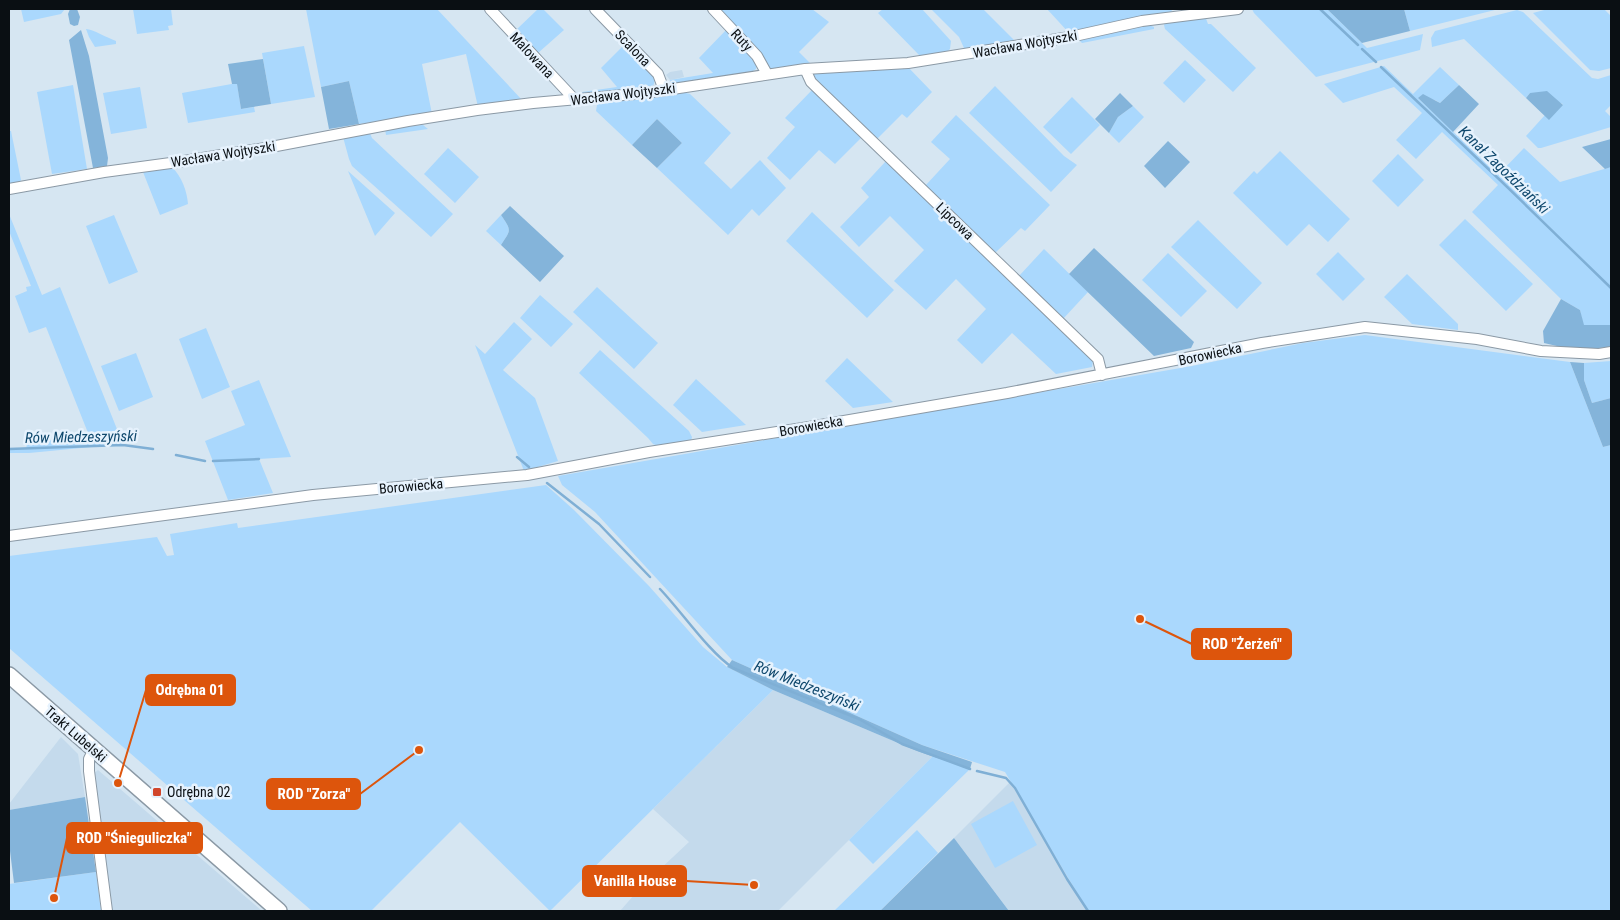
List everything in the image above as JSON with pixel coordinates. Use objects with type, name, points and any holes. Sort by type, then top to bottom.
[{"type":"street","name":"Malowana","points":[[490,9],[576,100]]},
{"type":"street","name":"Scalona","points":[[595,9],[658,74],[664,90]]},
{"type":"street","name":"Ruty","points":[[713,9],[757,56],[767,74]]},
{"type":"street","name":"Wacława Wojtyszki","points":[[9,189],[104,172],[178,162],[477,110],[664,90],[805,69],[908,63],[1070,37],[1142,21],[1238,9]]},
{"type":"street","name":"Lipcowa","points":[[805,69],[811,82],[1098,359],[1102,375]]},
{"type":"street","name":"Borowiecka","points":[[9,536],[313,495],[527,475],[649,452],[1007,393],[1262,344],[1365,327],[1477,339],[1541,351],[1599,354],[1611,352]]},
{"type":"street","name":"Trakt Lubelski","points":[[9,675],[279,911]]},
{"type":"street","points":[[94,749],[88,759],[107,911]]},
{"type":"shaded area","points":[[21,9],[65,9],[61,14],[24,22]]},
{"type":"shaded area","points":[[70,9],[77,9],[80,17],[78,25],[70,24],[68,14]]},
{"type":"shaded area","points":[[133,9],[171,9],[173,25],[168,26],[169,30],[137,34]]},
{"type":"shaded area","points":[[306,9],[437,9],[523,101],[478,107],[466,54],[422,64],[432,114],[359,124],[349,81],[321,87]]},
{"type":"shaded area","points":[[538,9],[543,9],[564,30],[538,53],[516,30]]},
{"type":"shaded area","points":[[716,9],[812,9],[829,22],[799,52],[812,65],[772,70]]},
{"type":"shaded area","points":[[883,9],[922,9],[951,41],[950,49],[944,55],[921,57],[878,13]]},
{"type":"shaded area","points":[[931,9],[983,9],[1016,42],[969,52],[964,48],[959,37]]},
{"type":"shaded area","points":[[1047,9],[1172,9],[1171,14],[1070,34]]},
{"type":"shaded area","points":[[1252,9],[1327,9],[1367,48],[1423,34],[1420,50],[1316,77]]},
{"type":"shaded area","points":[[1327,9],[1404,9],[1410,31],[1362,43]]},
{"type":"shaded area","points":[[1404,9],[1499,9],[1410,31]]},
{"type":"shaded area","points":[[1548,9],[1604,9],[1611,16],[1611,68],[1599,71],[1590,70],[1533,13]]},
{"type":"shaded area","points":[[1517,10],[1523,12],[1592,78],[1598,79],[1611,75],[1611,105],[1605,111],[1611,117],[1611,127],[1538,148],[1526,136],[1545,115],[1549,119],[1563,104],[1530,93],[1526,98],[1464,39],[1432,47],[1431,38],[1435,31]]},
{"type":"shaded area","points":[[1205,16],[1208,24],[1211,24],[1256,68],[1233,92],[1165,29],[1166,21]]},
{"type":"shaded area","points":[[1149,25],[1154,27],[1154,29],[1082,43],[1080,41],[1081,38]]},
{"type":"shaded area","points":[[728,28],[757,63],[756,69],[750,73],[672,85],[670,80],[713,73],[699,58]]},
{"type":"shaded area","points":[[86,29],[116,41],[116,44],[95,47]]},
{"type":"shaded area","points":[[81,30],[89,56],[108,158],[107,166],[93,168],[69,40]]},
{"type":"shaded area","points":[[624,45],[656,78],[652,89],[581,97],[575,93],[617,87],[601,68]]},
{"type":"shaded area","points":[[304,46],[315,97],[271,104],[262,53]]},
{"type":"shaded area","points":[[263,59],[271,104],[241,109],[237,84],[232,84],[228,64]]},
{"type":"shaded area","points":[[1185,60],[1206,80],[1184,103],[1163,83]]},
{"type":"shaded area","points":[[907,66],[932,92],[907,118],[902,114],[876,140],[813,76],[814,72]]},
{"type":"shaded area","points":[[1384,66],[1413,94],[1440,67],[1459,85],[1440,103],[1435,100],[1418,98],[1498,175],[1524,148],[1560,182],[1611,167],[1611,325],[1583,325],[1580,310],[1561,299],[1472,212],[1498,185],[1442,132],[1416,159],[1396,140],[1422,113],[1394,87],[1343,103],[1324,84]]},
{"type":"shaded area","points":[[682,70],[684,77],[670,80],[666,75],[670,72]]},
{"type":"shaded area","points":[[349,81],[359,124],[329,129],[321,87]]},
{"type":"shaded area","points":[[237,83],[241,109],[254,107],[255,112],[188,123],[182,93]]},
{"type":"shaded area","points":[[73,85],[87,169],[52,174],[37,92]]},
{"type":"shaded area","points":[[1459,85],[1479,104],[1453,132],[1418,98],[1423,94],[1440,103]]},
{"type":"shaded area","points":[[995,86],[1064,156],[1077,165],[1051,192],[969,113]]},
{"type":"shaded area","points":[[140,87],[147,128],[111,134],[103,93]]},
{"type":"shaded area","points":[[812,90],[861,138],[835,164],[819,150],[790,180],[767,158],[795,127],[785,118]]},
{"type":"shaded area","points":[[1547,91],[1563,105],[1549,120],[1526,98],[1530,93]]},
{"type":"shaded area","points":[[682,92],[690,94],[731,133],[704,163],[731,189],[760,160],[786,188],[759,216],[752,209],[728,235],[657,168],[682,143],[657,119],[632,145],[596,111],[597,105],[603,101]]},
{"type":"shaded area","points":[[1120,93],[1133,106],[1118,117],[1109,133],[1095,119]]},
{"type":"shaded area","points":[[1072,97],[1100,125],[1071,154],[1043,127]]},
{"type":"shaded area","points":[[1133,106],[1144,117],[1119,143],[1109,133],[1118,117]]},
{"type":"shaded area","points":[[956,115],[1050,205],[1025,231],[1021,228],[995,253],[925,186],[950,159],[931,142]]},
{"type":"shaded area","points":[[657,119],[682,143],[657,168],[632,145]]},
{"type":"shaded area","points":[[423,125],[428,129],[386,135],[385,129]]},
{"type":"shaded area","points":[[9,131],[11,131],[21,180],[19,183],[9,184]]},
{"type":"shaded area","points":[[369,131],[372,138],[453,214],[431,237],[352,166],[343,137]]},
{"type":"shaded area","points":[[1611,139],[1611,167],[1605,169],[1582,147]]},
{"type":"shaded area","points":[[1168,141],[1190,162],[1165,188],[1144,166]]},
{"type":"shaded area","points":[[448,148],[479,177],[455,203],[424,174]]},
{"type":"shaded area","points":[[1280,151],[1350,219],[1328,242],[1309,224],[1287,246],[1233,193],[1254,171],[1257,174]]},
{"type":"shaded area","points":[[1398,154],[1424,180],[1398,207],[1372,181]]},
{"type":"shaded area","points":[[886,161],[1093,361],[1092,367],[1056,374],[1012,333],[982,364],[957,340],[986,309],[956,279],[926,310],[894,281],[924,250],[890,216],[859,247],[840,227],[869,197],[861,188]]},
{"type":"shaded area","points":[[172,167],[179,175],[183,184],[188,204],[160,215],[143,172]]},
{"type":"shaded area","points":[[348,171],[395,213],[375,236]]},
{"type":"shaded area","points":[[510,206],[564,256],[540,282],[501,245],[509,230],[501,215]]},
{"type":"shaded area","points":[[812,212],[894,290],[867,318],[786,241]]},
{"type":"shaded area","points":[[9,214],[42,295],[60,287],[123,444],[29,453],[9,453],[9,449],[27,448],[25,442],[90,438],[46,327],[29,333],[15,296],[27,291],[26,287],[31,286],[9,231]]},
{"type":"shaded area","points":[[114,215],[138,272],[109,284],[86,226]]},
{"type":"shaded area","points":[[501,215],[509,230],[501,245],[486,231]]},
{"type":"shaded area","points":[[1465,219],[1533,284],[1506,311],[1439,245]]},
{"type":"shaded area","points":[[1198,220],[1262,283],[1237,309],[1171,247]]},
{"type":"shaded area","points":[[1094,248],[1194,342],[1191,348],[1154,356],[1069,274]]},
{"type":"shaded area","points":[[1044,249],[1088,292],[1063,319],[1019,276]]},
{"type":"shaded area","points":[[1338,252],[1365,279],[1343,301],[1316,274]]},
{"type":"shaded area","points":[[1168,253],[1207,291],[1181,317],[1142,280]]},
{"type":"shaded area","points":[[1407,274],[1458,324],[1458,330],[1412,324],[1384,297]]},
{"type":"shaded area","points":[[597,287],[658,343],[634,369],[573,312]]},
{"type":"shaded area","points":[[540,295],[573,324],[551,347],[520,318]]},
{"type":"shaded area","points":[[1561,299],[1580,310],[1584,325],[1611,325],[1611,347],[1574,350],[1544,343],[1543,331]]},
{"type":"shaded area","points":[[514,322],[532,339],[503,370],[535,398],[558,461],[524,471],[475,345],[485,354]]},
{"type":"shaded area","points":[[206,328],[230,387],[202,399],[179,339]]},
{"type":"shaded area","points":[[1365,335],[1570,362],[1603,447],[1611,445],[1611,911],[1088,911],[1005,772],[922,745],[732,660],[595,512],[562,485],[558,476],[1192,366],[1303,343]]},
{"type":"shaded area","points":[[600,350],[689,431],[692,437],[691,441],[661,447],[653,444],[579,373]]},
{"type":"shaded area","points":[[136,353],[153,397],[119,411],[101,366]]},
{"type":"shaded area","points":[[847,358],[893,402],[853,408],[825,381]]},
{"type":"shaded area","points":[[1611,361],[1611,398],[1592,403],[1584,380],[1584,363]]},
{"type":"shaded area","points":[[1570,362],[1584,363],[1584,380],[1592,403],[1611,398],[1611,445],[1603,447]]},
{"type":"shaded area","points":[[696,379],[746,425],[702,432],[673,405]]},
{"type":"shaded area","points":[[259,380],[291,457],[259,459],[273,493],[228,500],[205,441],[245,425],[231,391]]},
{"type":"shaded area","points":[[546,485],[574,510],[649,586],[703,647],[727,667],[773,690],[550,911],[460,822],[371,911],[312,911],[9,648],[9,556],[157,537],[167,556],[174,555],[170,534],[237,523],[238,528]]},
{"type":"shaded area","points":[[732,660],[922,745],[972,762],[970,769],[917,751],[773,690],[727,667]]},
{"type":"shaded area","points":[[773,690],[933,756],[778,911],[620,911],[641,887],[689,842],[653,809]]},
{"type":"shaded area","points":[[61,737],[78,754],[85,797],[9,810],[9,804]]},
{"type":"shaded area","points":[[933,756],[970,769],[873,864],[849,840]]},
{"type":"shaded area","points":[[98,770],[262,911],[112,911],[93,774]]},
{"type":"shaded area","points":[[1010,782],[1088,911],[1009,911],[954,838]]},
{"type":"shaded area","points":[[85,797],[96,872],[14,883],[9,843],[9,810]]},
{"type":"shaded area","points":[[1013,801],[1037,845],[995,868],[971,824]]},
{"type":"shaded area","points":[[917,830],[938,853],[880,911],[834,911]]},
{"type":"shaded area","points":[[954,838],[1009,911],[880,911]]},
{"type":"shaded area","points":[[96,872],[101,911],[9,911],[9,884]]},
{"type":"waterway","name":"Kanał Zagoździański","points":[[1320,9],[1358,45]]},
{"type":"waterway","name":"Kanał Zagoździański","points":[[1362,49],[1376,62]]},
{"type":"waterway","name":"Kanał Zagoździański","points":[[1381,67],[1611,288]]},
{"type":"waterway","name":"Rów Miedzeszyński","points":[[9,449],[123,445],[153,449]]},
{"type":"waterway","name":"Rów Miedzeszyński","points":[[176,455],[205,461]]},
{"type":"waterway","name":"Rów Miedzeszyński","points":[[517,457],[529,467]]},
{"type":"waterway","name":"Rów Miedzeszyński","points":[[213,461],[259,459]]},
{"type":"waterway","name":"Rów Miedzeszyński","points":[[547,483],[599,524],[650,577]]},
{"type":"waterway","name":"Rów Miedzeszyński","points":[[660,589],[714,652],[733,668],[859,719],[902,744],[970,769]]},
{"type":"waterway","name":"Rów Miedzeszyński","points":[[977,771],[1006,778],[1015,788],[1067,879],[1088,911]]},
{"type":"place","name":"ROD \"Żerżeń\"","points":[[1140,619]]},
{"type":"place","name":"ROD \"Zorza\"","points":[[419,750]]},
{"type":"place","name":"Odrębna 01","points":[[118,783]]},
{"type":"place","name":"Odrębna 02","points":[[157,792]]},
{"type":"place","name":"Vanilla House","points":[[754,885]]},
{"type":"place","name":"ROD \"Śnieguliczka\"","points":[[54,898]]}]
